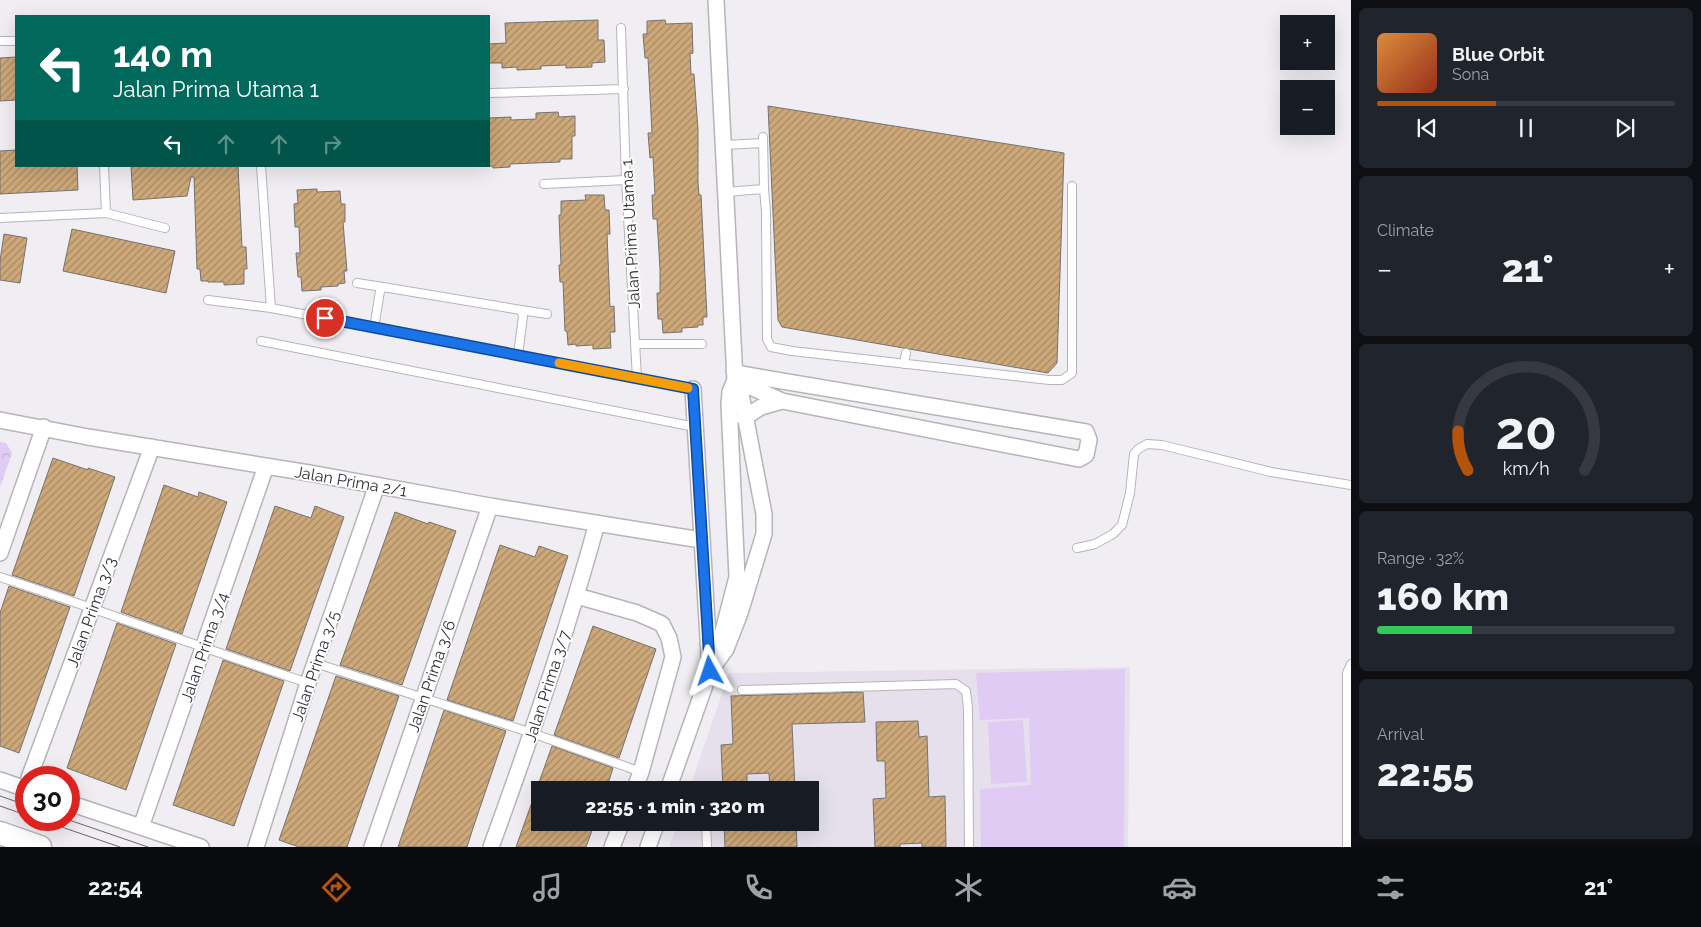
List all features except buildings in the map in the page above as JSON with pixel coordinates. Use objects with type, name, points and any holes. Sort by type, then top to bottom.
[{"type":"main road","points":[[0,833],[40,847]]},
{"type":"street","points":[[671,781],[710,671],[726,649],[740,613],[764,534],[764,514],[760,487],[740,394],[734,376],[716,0]]},
{"type":"street","points":[[740,374],[1086,432],[1089,440],[1086,455],[1079,459],[782,401],[734,376],[740,374]]},
{"type":"street","points":[[708,644],[722,634],[737,577],[729,404],[734,376]]},
{"type":"street","points":[[693,389],[710,671]]},
{"type":"street","points":[[744,418],[760,407],[782,401]]},
{"type":"street","name":"Jalan Prima 2/1","points":[[0,420],[490,506],[701,540]]},
{"type":"street","points":[[0,553],[44,427]]},
{"type":"street","name":"Jalan Prima 3/3","points":[[34,766],[152,447]]},
{"type":"street","name":"Jalan Prima 3/4","points":[[141,827],[266,466]]},
{"type":"street","name":"Jalan Prima 3/5","points":[[256,847],[308,683],[377,485]]},
{"type":"street","name":"Jalan Prima 3/6","points":[[372,847],[490,506]]},
{"type":"street","name":"Jalan Prima 3/7","points":[[491,847],[532,733],[577,596],[597,523]]},
{"type":"street","points":[[577,596],[645,616],[662,624],[669,638],[673,657],[638,781]]},
{"type":"street","points":[[0,780],[15,783]]},
{"type":"street","points":[[80,807],[201,847]]},
{"type":"street","points":[[612,847],[618,831]]},
{"type":"street","points":[[648,847],[654,831]]},
{"type":"lane","name":"Jalan Prima Utama 1","points":[[621,28],[626,180],[637,378]]},
{"type":"lane","points":[[0,41],[15,41]]},
{"type":"lane","points":[[490,93],[624,89]]},
{"type":"lane","points":[[724,145],[763,140],[766,212],[767,338],[771,347],[792,351],[1062,380],[1072,373],[1067,262],[1072,186]]},
{"type":"lane","points":[[104,167],[106,213]]},
{"type":"lane","points":[[261,167],[271,308]]},
{"type":"lane","points":[[544,184],[626,180]]},
{"type":"lane","points":[[725,192],[764,189]]},
{"type":"lane","points":[[0,218],[106,213],[165,228]]},
{"type":"lane","points":[[357,283],[548,314]]},
{"type":"lane","points":[[374,328],[382,287]]},
{"type":"lane","points":[[208,300],[271,308],[693,389]]},
{"type":"lane","points":[[518,356],[523,316],[521,310]]},
{"type":"lane","points":[[261,341],[695,427]]},
{"type":"lane","points":[[635,344],[702,344]]},
{"type":"lane","points":[[904,364],[906,353]]},
{"type":"lane","points":[[1003,375],[1004,366]]},
{"type":"lane","points":[[1076,548],[1095,544],[1113,534],[1122,525],[1130,493],[1134,454],[1138,449],[1147,444],[1162,445],[1271,472],[1351,485]]},
{"type":"lane","points":[[0,577],[308,683]]},
{"type":"lane","points":[[315,663],[532,733],[641,772]]},
{"type":"lane","points":[[1347,847],[1347,673],[1351,664]]},
{"type":"lane","points":[[742,690],[956,684],[966,691],[968,708],[969,847]]},
{"type":"lane","points":[[706,831],[707,847]]},
{"type":"shaded area","points":[[1130,667],[1128,847],[669,847],[675,831],[819,831],[819,781],[692,781],[729,673]]},
{"type":"green space","points":[[0,442],[6,443],[12,453],[0,487]]},
{"type":"green space","points":[[1125,669],[1124,847],[981,847],[980,789],[1031,785],[1029,718],[980,720],[976,673]]},
{"type":"green space","points":[[1023,720],[1027,782],[991,784],[988,722]]},
{"type":"tram line","points":[[0,796],[15,801]]},
{"type":"tram line","points":[[0,806],[15,811]]},
{"type":"tram line","points":[[80,824],[148,847]]},
{"type":"tram line","points":[[73,831],[120,847]]},
{"type":"slow traffic","points":[[559,363],[688,388]]},
{"type":"route","points":[[325,318],[693,389],[710,671]]}]
